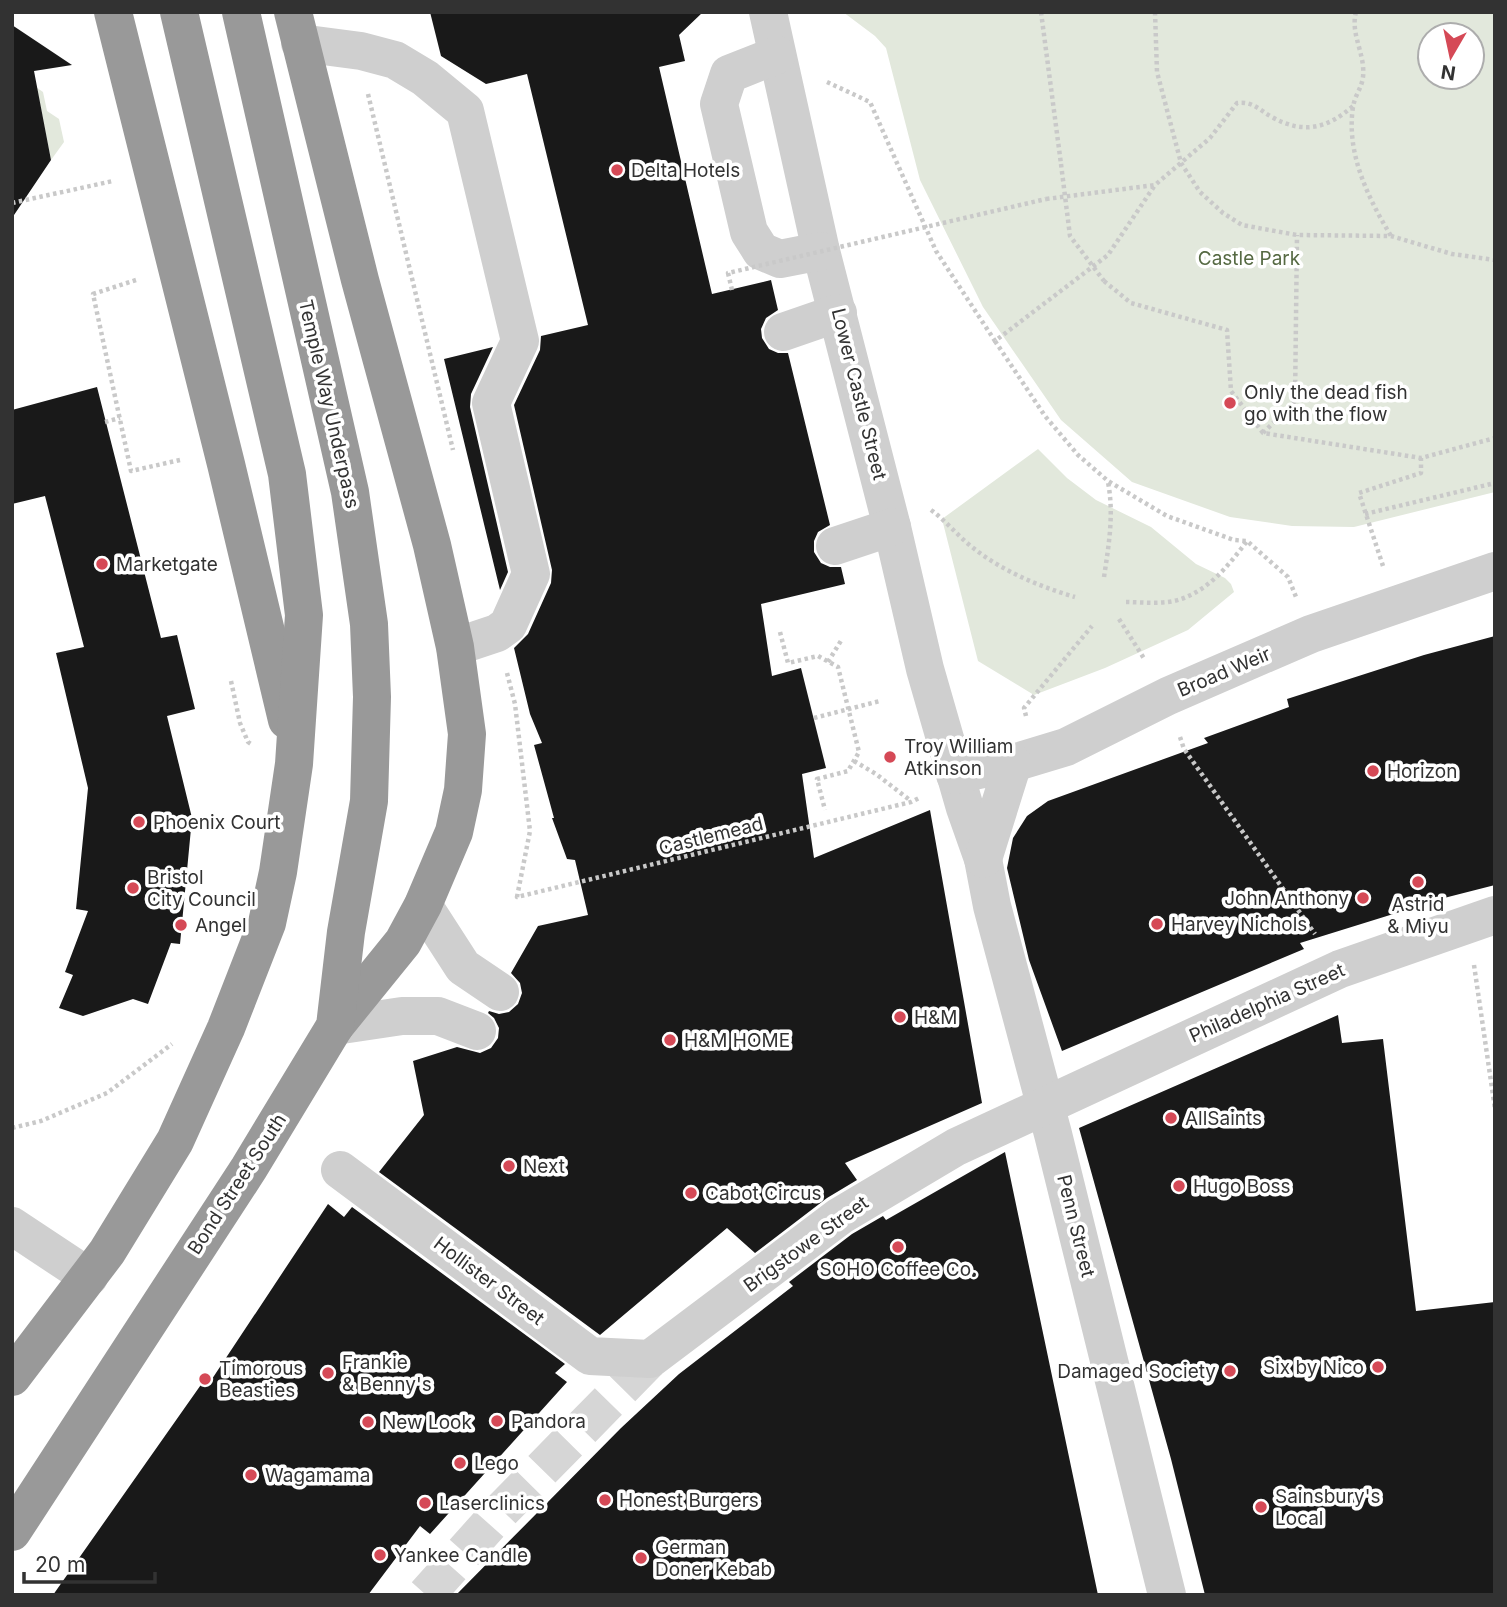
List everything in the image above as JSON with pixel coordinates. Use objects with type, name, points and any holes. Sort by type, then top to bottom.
[{"type":"highway","points":[[113,12],[295,752]]},
{"type":"highway","points":[[12,1377],[107,1252],[175,1141],[226,1028],[267,923],[278,872],[295,752],[304,615],[287,474],[178,12]]},
{"type":"highway","name":"Temple Way Underpass","points":[[241,12],[360,552],[369,624],[372,697],[369,801]]},
{"type":"highway","points":[[296,28],[432,545],[456,647],[467,734],[463,790],[454,832],[423,905],[403,942],[335,1026]]},
{"type":"highway","name":"Bond Street South","points":[[12,1532],[249,1168],[335,1026],[346,932],[369,801]]},
{"type":"street","name":"Lower Castle Street","points":[[768,12],[821,251],[892,527],[925,669],[955,775]]},
{"type":"street","points":[[296,28],[395,60],[425,78],[465,111],[520,341],[491,403],[531,574],[508,625],[497,633],[456,647]]},
{"type":"street","points":[[781,69],[729,74],[719,104],[749,232],[761,251],[780,259],[821,251]]},
{"type":"street","points":[[783,332],[838,313]]},
{"type":"street","points":[[835,546],[892,527]]},
{"type":"street","name":"Broad Weir","points":[[955,775],[1013,763],[1066,747],[1168,696],[1311,634],[1495,571]]},
{"type":"street","name":"Penn Street","points":[[983,859],[1013,763]]},
{"type":"street","name":"Penn Street","points":[[955,775],[983,859],[992,906],[1046,1105],[1167,1595]]},
{"type":"street","points":[[423,905],[464,967],[500,992]]},
{"type":"street","name":"Philadelphia Street","points":[[1046,1105],[1340,969],[1487,917]]},
{"type":"street","points":[[335,1026],[402,1016],[438,1016],[477,1031]]},
{"type":"street","name":"Brigstowe Street","points":[[650,1359],[840,1216],[956,1147],[1046,1105]]},
{"type":"street","name":"Hollister Street","points":[[340,1171],[590,1356],[650,1359]]},
{"type":"street","points":[[12,1226],[89,1277]]},
{"type":"path","points":[[1041,12],[1070,236],[1104,281],[1131,303],[1227,330],[1231,391],[1263,433],[1421,458],[1495,438]]},
{"type":"path","points":[[1154,12],[1157,72],[1181,163],[1200,191],[1223,213],[1242,225],[1297,235],[1391,236],[1452,254],[1495,260]]},
{"type":"path","points":[[995,341],[1108,256],[1156,185],[1210,138],[1237,103],[1254,104],[1274,118],[1296,125],[1318,127],[1338,119],[1353,106],[1363,85],[1363,64],[1354,27],[1356,12]]},
{"type":"path","points":[[781,69],[828,82],[870,102],[936,251],[1045,416],[1078,455],[1108,481],[1167,516],[1234,540],[1247,541],[1287,577],[1311,634]]},
{"type":"path","points":[[1353,106],[1353,133],[1360,174],[1370,202],[1391,236]]},
{"type":"path","points":[[12,203],[117,180]]},
{"type":"path","points":[[732,290],[728,273],[1046,199],[1156,185]]},
{"type":"path","points":[[1263,433],[1295,401],[1297,235]]},
{"type":"path","points":[[136,280],[93,295],[131,471],[180,460]]},
{"type":"path","points":[[106,422],[120,418]]},
{"type":"path","points":[[1370,532],[1359,493],[1421,472],[1421,458]]},
{"type":"path","points":[[1104,577],[1112,522],[1108,481]]},
{"type":"path","points":[[1365,514],[1495,483]]},
{"type":"path","points":[[930,509],[972,547],[1009,571],[1042,587],[1075,597]]},
{"type":"path","points":[[1126,602],[1160,603],[1180,600],[1202,589],[1226,569],[1247,541]]},
{"type":"path","points":[[1028,722],[1024,708],[1092,626]]},
{"type":"path","points":[[780,632],[788,663],[818,656],[838,667],[849,710],[859,752],[848,771],[817,779],[825,810]]},
{"type":"path","points":[[828,662],[842,639]]},
{"type":"path","points":[[1168,696],[1184,749],[1340,969]]},
{"type":"path","points":[[814,718],[880,701]]},
{"type":"path","name":"Castlemead","points":[[517,897],[911,802],[876,774],[854,761]]},
{"type":"path","points":[[1487,917],[1473,957],[1495,1109]]},
{"type":"path","points":[[12,1128],[41,1121],[107,1093],[177,1040]]},
{"type":"green space","name":"Castle Park","points":[[843,12],[1495,12],[1495,492],[1354,527],[1292,526],[1230,517],[1132,482],[1061,420],[983,307],[920,180],[886,48],[875,36]]},
{"type":"green space","points":[[17,74],[43,92],[47,111],[59,119],[64,142],[51,160],[38,94]]},
{"type":"green space","points":[[1038,449],[1067,478],[1096,500],[1151,527],[1196,564],[1225,578],[1234,592],[1188,630],[1105,668],[1034,695],[978,661],[942,519]]},
{"type":"building","points":[[430,12],[703,12],[679,35],[685,61],[659,67],[712,294],[771,280],[778,310],[766,318],[761,329],[762,338],[769,349],[788,353],[830,525],[818,532],[814,541],[814,552],[821,563],[830,567],[841,567],[845,584],[761,604],[772,676],[801,668],[826,768],[802,774],[814,858],[930,810],[982,1103],[845,1163],[857,1180],[827,1198],[755,1253],[727,1228],[600,1335],[379,1172],[424,1115],[413,1061],[457,1047],[480,1053],[491,1048],[498,1038],[499,1028],[488,1013],[509,1012],[518,1004],[522,993],[520,983],[511,973],[538,926],[588,915],[575,860],[567,859],[552,818],[534,745],[542,743],[530,714],[514,648],[528,634],[551,583],[552,570],[514,405],[540,350],[541,336],[588,325],[527,74],[486,84],[441,56]]},
{"type":"building","points":[[12,25],[72,65],[34,71],[51,160],[12,218]]},
{"type":"building","points":[[493,347],[471,394],[470,407],[508,572],[500,590],[444,359]]},
{"type":"building","name":"Phoenix Court","points":[[97,387],[161,638],[177,635],[195,709],[167,716],[192,818],[180,944],[171,943],[148,1004],[133,999],[83,1016],[59,1008],[73,975],[65,972],[88,911],[76,909],[88,788],[56,653],[84,647],[45,496],[12,504],[12,410]]},
{"type":"building","points":[[1495,636],[1495,885],[1300,943],[1304,949],[1062,1051],[1029,960],[1007,868],[1013,838],[1027,816],[1048,801],[1208,743],[1204,738],[1289,707],[1287,699],[1424,655]]},
{"type":"building","points":[[1338,1015],[1342,1043],[1383,1039],[1416,1311],[1495,1302],[1495,1595],[1205,1595],[1171,1459],[1079,1128]]},
{"type":"building","points":[[1005,1152],[1098,1595],[456,1595],[621,1428],[679,1374],[793,1286],[789,1282],[852,1234],[883,1216],[886,1220]]},
{"type":"building","points":[[328,1204],[344,1217],[352,1207],[565,1364],[555,1373],[567,1382],[430,1534],[420,1526],[368,1595],[53,1595],[205,1379],[210,1382]]},
{"type":"tunnel","points":[[426,1595],[500,1512],[650,1359]]},
{"type":"place","name":"Delta Hotels","points":[[617,170]]},
{"type":"place","name":"Only the dead fish go with the flow","points":[[1230,403]]},
{"type":"place","name":"Marketgate","points":[[102,564]]},
{"type":"place","name":"Troy William Atkinson","points":[[890,757]]},
{"type":"place","name":"Horizon","points":[[1373,771]]},
{"type":"place","name":"Phoenix Court","points":[[139,822]]},
{"type":"place","name":"Astrid & Miyu","points":[[1418,882]]},
{"type":"place","name":"Bristol City Council","points":[[133,888]]},
{"type":"place","name":"John Anthony","points":[[1363,898]]},
{"type":"place","name":"Harvey Nichols","points":[[1157,924]]},
{"type":"place","name":"Angel","points":[[181,925]]},
{"type":"place","name":"H&M","points":[[900,1017]]},
{"type":"place","name":"H&M HOME","points":[[670,1040]]},
{"type":"place","name":"AllSaints","points":[[1171,1118]]},
{"type":"place","name":"Next","points":[[509,1166]]},
{"type":"place","name":"Hugo Boss","points":[[1179,1186]]},
{"type":"place","name":"Cabot Circus","points":[[691,1193]]},
{"type":"place","name":"SOHO Coffee Co.","points":[[898,1247]]},
{"type":"place","name":"Six by Nico","points":[[1378,1367]]},
{"type":"place","name":"Damaged Society","points":[[1230,1371]]},
{"type":"place","name":"Frankie & Benny's","points":[[328,1373]]},
{"type":"place","name":"Timorous Beasties","points":[[205,1379]]},
{"type":"place","name":"Pandora","points":[[497,1421]]},
{"type":"place","name":"New Look","points":[[368,1422]]},
{"type":"place","name":"Lego","points":[[460,1463]]},
{"type":"place","name":"Wagamama","points":[[251,1475]]},
{"type":"place","name":"Honest Burgers","points":[[605,1500]]},
{"type":"place","name":"Laserclinics","points":[[425,1503]]},
{"type":"place","name":"Sainsbury's Local","points":[[1261,1507]]},
{"type":"place","name":"Yankee Candle","points":[[380,1555]]},
{"type":"place","name":"German Doner Kebab","points":[[641,1558]]}]
